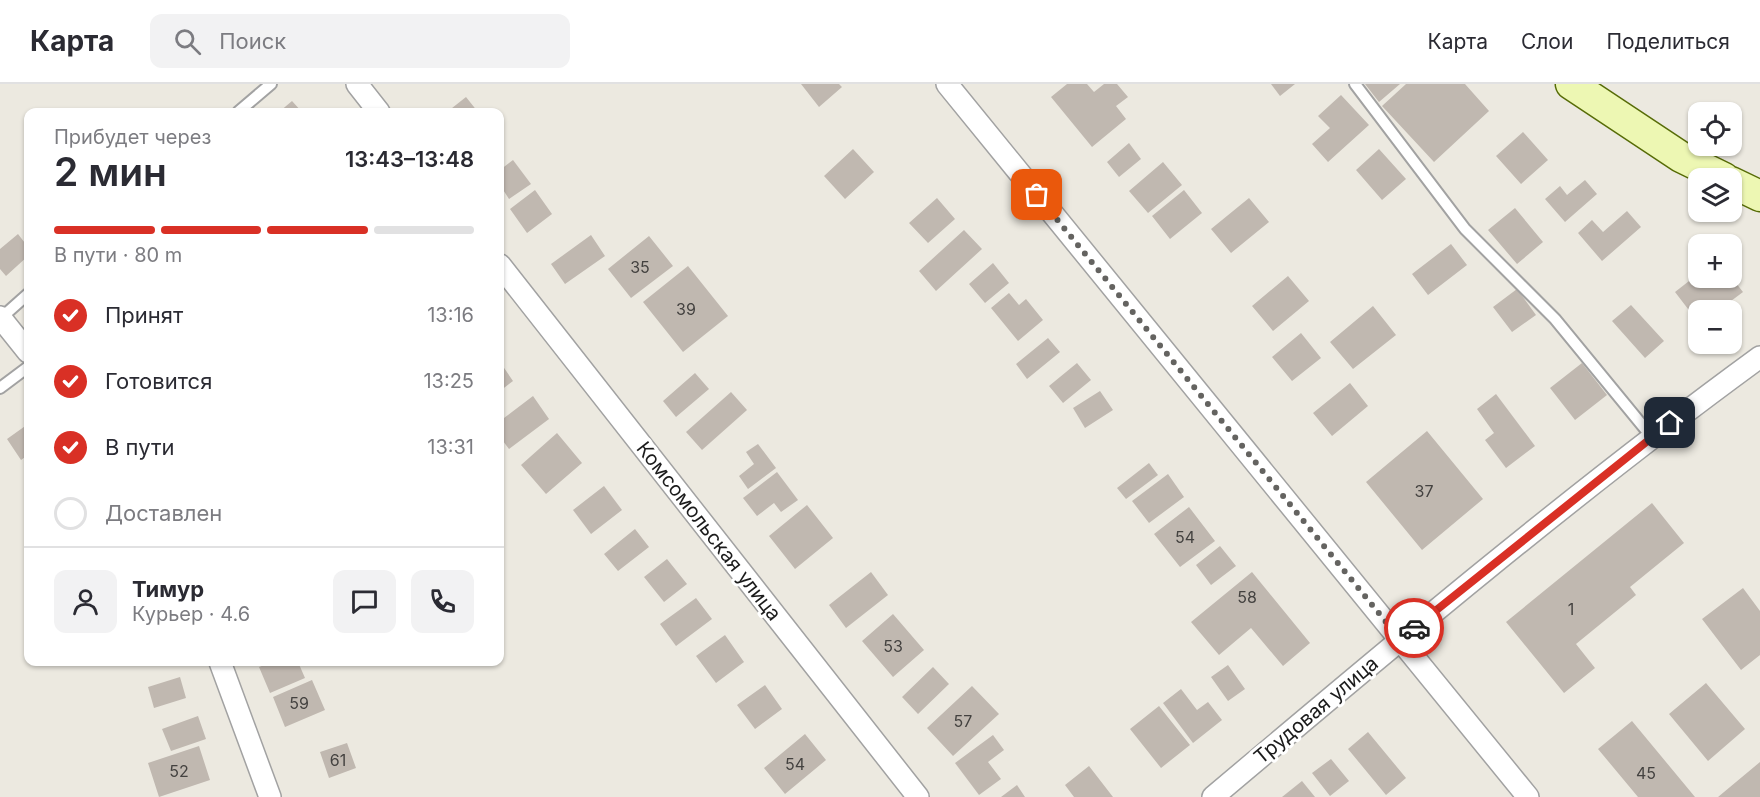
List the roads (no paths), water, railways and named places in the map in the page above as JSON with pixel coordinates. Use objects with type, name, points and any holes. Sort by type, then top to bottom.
[{"type":"main road","points":[[1570,84],[1681,157],[1704,168]]},
{"type":"main road","points":[[1742,187],[1760,196]]},
{"type":"street","points":[[357,84],[376,108]]},
{"type":"street","points":[[947,84],[1528,797]]},
{"type":"street","name":"Комсомольская улица","points":[[504,270],[918,797]]},
{"type":"street","points":[[1,318],[24,347]]},
{"type":"street","name":"Трудовая улица","points":[[1213,797],[1400,639],[1651,436],[1760,357]]},
{"type":"street","points":[[221,666],[270,797]]},
{"type":"lane","points":[[243,108],[271,84]]},
{"type":"lane","points":[[1355,84],[1465,228],[1556,319],[1651,436]]},
{"type":"lane","points":[[1,318],[24,298]]},
{"type":"lane","points":[[0,387],[24,370]]}]
